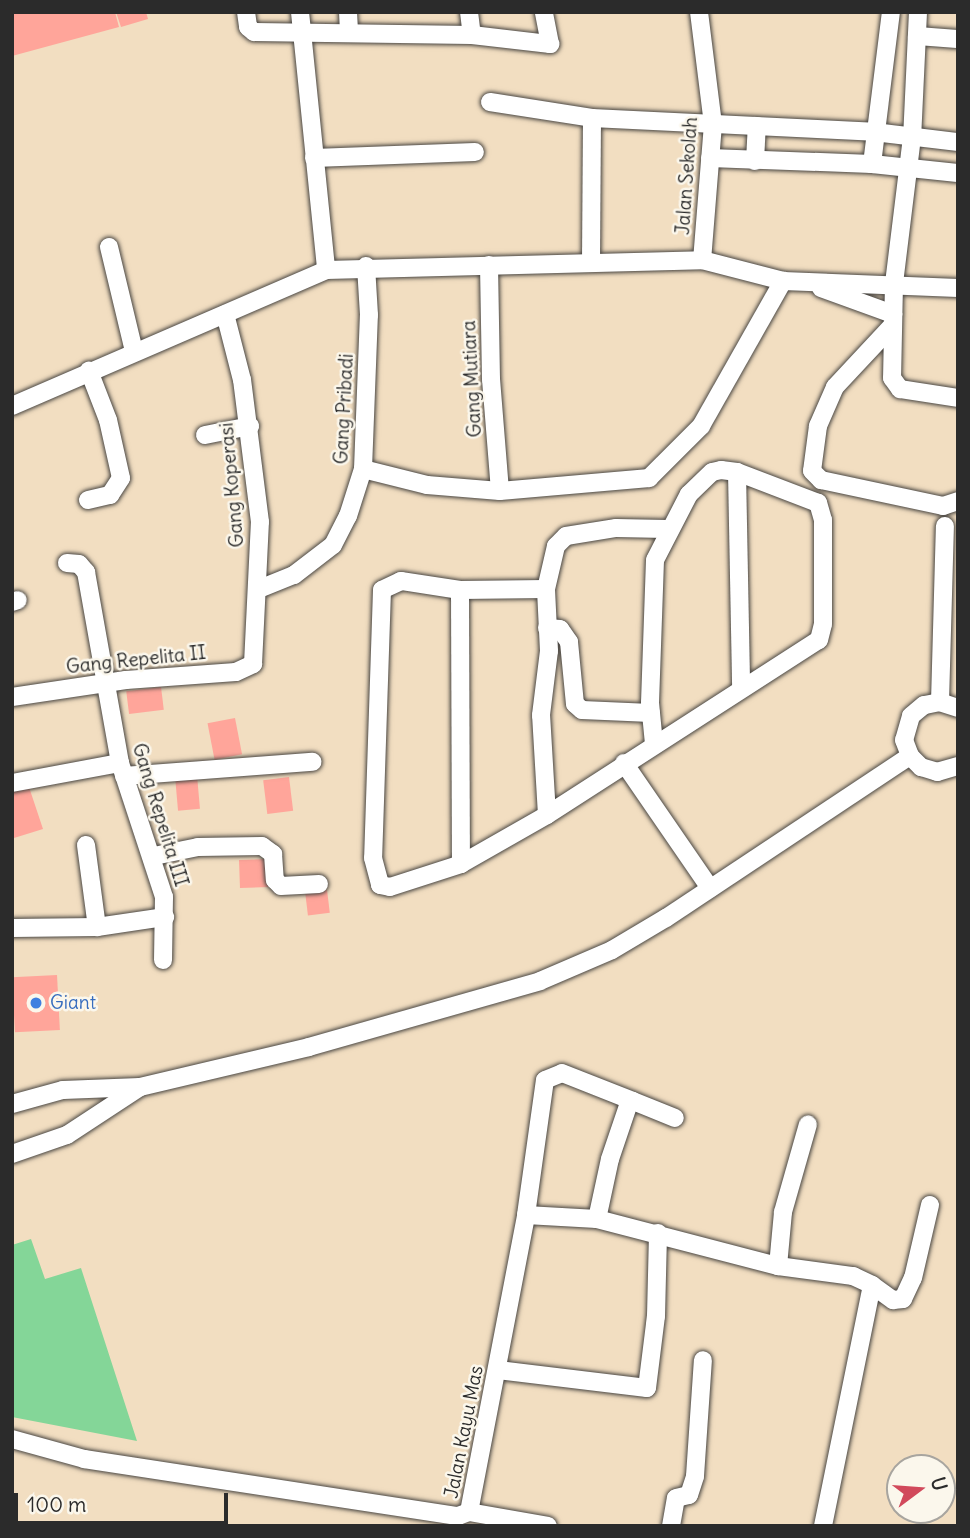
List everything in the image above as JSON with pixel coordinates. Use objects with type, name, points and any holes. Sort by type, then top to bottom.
[{"type":"street","points":[[246,12],[250,31],[472,35],[550,44],[544,12]]},
{"type":"street","points":[[300,12],[326,270]]},
{"type":"street","points":[[348,12],[349,32]]},
{"type":"street","points":[[469,12],[472,35]]},
{"type":"street","name":"Jalan Sekolah","points":[[699,12],[713,124],[702,260]]},
{"type":"street","points":[[872,164],[891,12]]},
{"type":"street","points":[[918,12],[912,137],[894,284],[892,321],[895,386],[958,398]]},
{"type":"street","points":[[917,36],[958,39]]},
{"type":"street","points":[[490,102],[592,118],[874,132],[958,142]]},
{"type":"street","points":[[591,261],[592,118]]},
{"type":"street","points":[[755,161],[757,126]]},
{"type":"street","points":[[314,158],[475,152]]},
{"type":"street","points":[[710,158],[872,164],[958,173]]},
{"type":"street","points":[[109,247],[135,351]]},
{"type":"street","points":[[12,406],[326,270],[366,266],[702,260],[783,281],[958,288]]},
{"type":"street","name":"Gang Mutiara","points":[[489,265],[491,379],[500,491]]},
{"type":"street","name":"Gang Pribadi","points":[[259,589],[294,575],[333,545],[363,469],[369,315],[366,266]]},
{"type":"street","points":[[363,469],[427,485],[500,491],[638,480],[658,472],[701,426],[783,281]]},
{"type":"street","points":[[808,283],[892,321]]},
{"type":"street","name":"Gang Koperasi","points":[[225,314],[250,426],[260,522],[256,654]]},
{"type":"street","points":[[892,321],[835,387],[818,426],[812,471],[821,480],[943,506],[958,501]]},
{"type":"street","points":[[88,500],[110,495],[121,478],[108,420],[89,372]]},
{"type":"street","points":[[205,435],[250,426]]},
{"type":"street","points":[[546,589],[460,590],[401,581],[382,590],[373,858],[380,885],[390,887],[461,864],[547,815],[741,687],[819,640],[823,624],[823,520],[818,502],[737,472],[712,472],[689,495],[667,529],[655,560],[651,713],[654,744]]},
{"type":"street","points":[[737,472],[741,687]]},
{"type":"street","points":[[940,702],[945,526]]},
{"type":"street","points":[[547,815],[541,715],[548,677],[546,589],[556,546],[566,536],[616,528],[667,529]]},
{"type":"street","name":"Gang Repelita III","points":[[67,563],[79,564],[86,572],[122,769],[154,856],[165,917],[163,960]]},
{"type":"street","points":[[460,590],[461,864]]},
{"type":"street","points":[[547,628],[560,629],[569,642],[575,704],[582,710],[651,713]]},
{"type":"street","name":"Gang Repelita II","points":[[12,697],[107,683],[236,672],[253,664],[256,654]]},
{"type":"street","points":[[958,708],[940,702],[924,705],[911,716],[904,740],[910,756],[929,771],[958,766]]},
{"type":"street","points":[[12,1104],[63,1090],[141,1087],[309,1047],[540,981],[612,950],[910,756]]},
{"type":"street","points":[[12,783],[122,769],[312,762]]},
{"type":"street","points":[[624,763],[709,888]]},
{"type":"street","points":[[86,845],[97,927]]},
{"type":"street","points":[[154,856],[198,847],[262,846],[273,854],[275,880],[281,886],[319,884]]},
{"type":"street","name":"Gang Repelita III","points":[[12,928],[97,927],[165,917]]},
{"type":"street","name":"Jalan Kayu Mas","points":[[12,1439],[83,1459],[458,1516],[469,1512],[498,1370],[548,1076],[562,1073],[633,1101]]},
{"type":"street","points":[[12,1154],[67,1135],[141,1087]]},
{"type":"street","points":[[597,1219],[610,1159],[627,1107],[633,1101],[675,1118]]},
{"type":"street","points":[[778,1266],[783,1212],[808,1124]]},
{"type":"street","points":[[526,1215],[597,1219],[778,1266],[853,1276],[893,1300],[903,1299],[913,1278],[930,1205]]},
{"type":"street","points":[[498,1370],[647,1388],[655,1329],[658,1233]]},
{"type":"street","points":[[823,1526],[872,1285]]},
{"type":"street","points":[[671,1526],[676,1498],[689,1495],[695,1476],[701,1432],[703,1360]]},
{"type":"street","points":[[469,1512],[548,1526]]},
{"type":"green space","points":[[31,1239],[45,1279],[81,1268],[137,1441],[12,1417],[12,1245]]},
{"type":"building","points":[[12,12],[115,12],[119,27],[12,56]]},
{"type":"building","points":[[116,12],[146,12],[148,19],[121,27]]},
{"type":"building","points":[[161,687],[164,710],[129,714],[126,691]]},
{"type":"building","points":[[235,718],[242,754],[215,760],[208,723]]},
{"type":"building","points":[[197,775],[200,809],[178,811],[175,777]]},
{"type":"building","points":[[289,777],[293,811],[267,814],[263,780]]},
{"type":"building","points":[[28,784],[43,829],[14,838],[12,789]]},
{"type":"building","points":[[269,859],[270,887],[240,888],[239,860]]},
{"type":"building","points":[[327,890],[330,913],[308,916],[305,893]]},
{"type":"building","name":"Giant","points":[[57,975],[60,1030],[15,1032],[12,977]]},
{"type":"place","name":"Giant","points":[[36,1003]]}]
